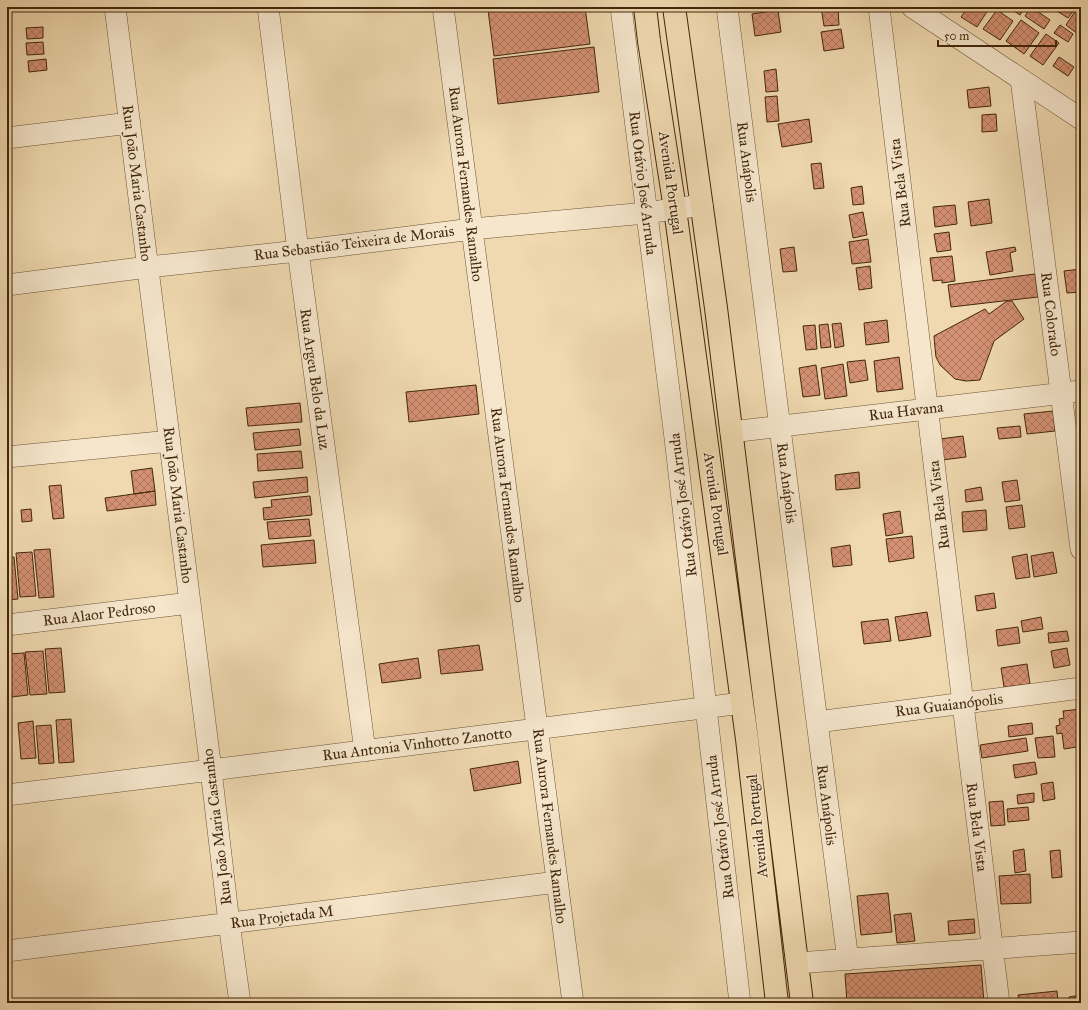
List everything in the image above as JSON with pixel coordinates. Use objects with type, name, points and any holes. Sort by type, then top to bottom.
[{"type":"main road","name":"Avenida Portugal","points":[[645,7],[675,209],[751,769],[777,1003]]},
{"type":"main road","name":"Avenida Portugal","points":[[674,7],[732,432],[802,1003]]},
{"type":"street","name":"Rua João Maria Castanho","points":[[115,7],[240,1003]]},
{"type":"street","name":"Rua Argeu Belo da Luz","points":[[268,7],[298,251],[365,751]]},
{"type":"street","name":"Rua Aurora Fernandes Ramalho","points":[[444,7],[572,1003]]},
{"type":"street","name":"Rua Otávio José Arruda","points":[[621,7],[674,430],[740,1003]]},
{"type":"street","name":"Rua Anápolis","points":[[727,7],[848,960]]},
{"type":"street","name":"Rua Bela Vista","points":[[879,7],[999,1003]]},
{"type":"street","points":[[912,7],[1081,119]]},
{"type":"street","name":"Rua Colorado","points":[[1021,79],[1071,392],[1081,549]]},
{"type":"street","points":[[7,138],[130,123]]},
{"type":"street","name":"Rua Sebastião Teixeira de Morais","points":[[7,285],[472,229],[646,213],[702,205]]},
{"type":"street","name":"Rua Havana","points":[[732,432],[1071,392]]},
{"type":"street","points":[[7,457],[170,441]]},
{"type":"street","name":"Rua Alaor Pedroso","points":[[7,626],[190,604]]},
{"type":"street","name":"Rua Guaianópolis","points":[[817,722],[1081,688]]},
{"type":"street","name":"Rua Antonia Vinhotto Zanotto","points":[[7,795],[742,703]]},
{"type":"street","name":"Rua Projetada M","points":[[7,951],[557,882]]},
{"type":"street","points":[[797,963],[1081,942]]},
{"type":"building","points":[[514,7],[585,7],[590,44],[494,56],[488,10]]},
{"type":"building","points":[[821,7],[838,7],[839,25],[824,26]]},
{"type":"building","points":[[968,7],[990,7],[977,27],[961,17]]},
{"type":"building","points":[[1008,7],[1025,7],[1020,15]]},
{"type":"building","points":[[1031,7],[1050,20],[1044,29],[1025,16]]},
{"type":"building","points":[[1060,7],[1076,7],[1068,18],[1057,11]]},
{"type":"building","points":[[1078,7],[1081,7],[1081,30],[1078,34],[1066,25]]},
{"type":"building","points":[[778,10],[781,32],[755,36],[752,14]]},
{"type":"building","points":[[997,10],[1013,21],[1000,40],[983,29]]},
{"type":"building","points":[[1021,20],[1039,33],[1024,54],[1006,41]]},
{"type":"building","points":[[1060,25],[1073,34],[1068,42],[1054,33]]},
{"type":"building","points":[[43,27],[43,38],[27,39],[26,28]]},
{"type":"building","points":[[841,29],[844,48],[824,51],[821,32]]},
{"type":"building","points":[[1046,34],[1059,43],[1043,65],[1030,56]]},
{"type":"building","points":[[43,42],[44,54],[27,55],[26,43]]},
{"type":"building","points":[[594,47],[599,92],[498,104],[493,59]]},
{"type":"building","points":[[1059,57],[1074,67],[1068,76],[1053,66]]},
{"type":"building","points":[[46,59],[47,70],[29,72],[28,61]]},
{"type":"building","points":[[776,69],[778,91],[766,92],[764,71]]},
{"type":"building","points":[[989,87],[991,106],[969,108],[967,90]]},
{"type":"building","points":[[777,96],[779,121],[767,122],[765,97]]},
{"type":"building","points":[[996,114],[997,131],[982,132],[982,115]]},
{"type":"building","points":[[809,119],[812,142],[782,147],[778,124]]},
{"type":"building","points":[[821,163],[824,188],[814,189],[811,164]]},
{"type":"building","points":[[862,186],[864,204],[853,205],[851,188]]},
{"type":"building","points":[[989,199],[992,223],[971,226],[968,202]]},
{"type":"building","points":[[955,205],[957,224],[935,227],[933,207]]},
{"type":"building","points":[[863,212],[867,235],[853,238],[849,215]]},
{"type":"building","points":[[949,232],[951,250],[937,252],[934,234]]},
{"type":"building","points":[[868,239],[871,262],[852,264],[849,242]]},
{"type":"building","points":[[794,247],[797,271],[783,272],[780,249]]},
{"type":"building","points":[[1015,247],[1016,251],[1010,253],[1013,271],[990,275],[986,252]]},
{"type":"building","points":[[952,256],[955,281],[942,283],[942,280],[933,281],[930,258]]},
{"type":"building","points":[[870,266],[872,288],[859,290],[856,268]]},
{"type":"building","points":[[1081,269],[1081,292],[1067,293],[1064,271]]},
{"type":"building","points":[[1035,274],[1038,297],[951,307],[948,285]]},
{"type":"building","points":[[1007,301],[1012,301],[1024,319],[994,341],[980,380],[966,381],[955,379],[940,365],[936,357],[934,336],[985,309],[989,314]]},
{"type":"building","points":[[887,320],[889,342],[866,345],[864,323]]},
{"type":"building","points":[[841,323],[844,346],[835,348],[832,324]]},
{"type":"building","points":[[828,324],[831,347],[821,348],[819,325]]},
{"type":"building","points":[[815,325],[817,349],[806,350],[803,326]]},
{"type":"building","points":[[899,357],[903,389],[877,392],[874,361]]},
{"type":"building","points":[[865,360],[868,380],[850,383],[847,362]]},
{"type":"building","points":[[843,364],[847,396],[825,399],[821,368]]},
{"type":"building","points":[[816,365],[820,395],[803,397],[799,368]]},
{"type":"building","points":[[476,385],[479,414],[409,422],[406,392]]},
{"type":"building","points":[[300,403],[302,422],[248,426],[246,408]]},
{"type":"building","points":[[1053,411],[1055,431],[1027,434],[1024,414]]},
{"type":"building","points":[[1020,426],[1021,437],[999,439],[997,428]]},
{"type":"building","points":[[299,429],[301,445],[255,450],[253,433]]},
{"type":"building","points":[[963,436],[966,457],[942,460],[940,439]]},
{"type":"building","points":[[301,451],[303,468],[258,471],[257,454]]},
{"type":"building","points":[[152,468],[155,491],[134,494],[131,471]]},
{"type":"building","points":[[859,472],[860,488],[836,490],[835,475]]},
{"type":"building","points":[[307,477],[308,492],[255,498],[253,482]]},
{"type":"building","points":[[1017,480],[1020,500],[1005,502],[1002,482]]},
{"type":"building","points":[[61,485],[64,518],[53,519],[49,486]]},
{"type":"building","points":[[981,487],[983,500],[966,502],[965,490]]},
{"type":"building","points":[[155,491],[156,505],[107,511],[105,498]]},
{"type":"building","points":[[310,496],[312,515],[264,520],[263,508],[272,507],[271,500]]},
{"type":"building","points":[[7,503],[11,542],[7,543]]},
{"type":"building","points":[[1022,505],[1025,527],[1009,529],[1006,507]]},
{"type":"building","points":[[31,509],[32,521],[22,522],[21,510]]},
{"type":"building","points":[[986,510],[987,530],[963,532],[962,512]]},
{"type":"building","points":[[900,511],[903,533],[886,536],[883,514]]},
{"type":"building","points":[[309,519],[311,536],[269,539],[267,522]]},
{"type":"building","points":[[912,536],[914,558],[889,562],[886,539]]},
{"type":"building","points":[[314,540],[316,563],[263,567],[261,545]]},
{"type":"building","points":[[850,545],[852,565],[833,567],[831,548]]},
{"type":"building","points":[[50,549],[54,597],[39,598],[34,550]]},
{"type":"building","points":[[32,552],[36,596],[20,597],[16,553]]},
{"type":"building","points":[[1053,552],[1057,573],[1034,577],[1031,556]]},
{"type":"building","points":[[1027,554],[1030,577],[1016,579],[1012,557]]},
{"type":"building","points":[[14,557],[18,599],[7,600],[7,558]]},
{"type":"building","points":[[994,593],[996,608],[977,611],[975,596]]},
{"type":"building","points":[[927,612],[931,636],[899,641],[895,617]]},
{"type":"building","points":[[1041,617],[1043,629],[1023,632],[1021,621]]},
{"type":"building","points":[[888,619],[891,641],[864,644],[861,622]]},
{"type":"building","points":[[1018,627],[1020,643],[998,646],[996,630]]},
{"type":"building","points":[[1067,631],[1069,641],[1049,643],[1048,633]]},
{"type":"building","points":[[479,645],[483,670],[441,674],[438,650]]},
{"type":"building","points":[[61,648],[65,692],[49,693],[45,649]]},
{"type":"building","points":[[1067,648],[1070,665],[1054,668],[1051,651]]},
{"type":"building","points":[[43,651],[47,694],[30,695],[25,652]]},
{"type":"building","points":[[24,653],[28,695],[12,697],[8,654]]},
{"type":"building","points":[[418,658],[421,678],[382,683],[379,664]]},
{"type":"building","points":[[1027,664],[1030,684],[1004,687],[1001,668]]},
{"type":"building","points":[[7,665],[9,693],[7,693]]},
{"type":"building","points":[[1081,709],[1081,739],[1076,740],[1077,747],[1064,749],[1062,733],[1057,734],[1056,726],[1060,725],[1059,719],[1064,718],[1063,711]]},
{"type":"building","points":[[71,719],[74,762],[59,763],[56,720]]},
{"type":"building","points":[[33,721],[36,758],[21,759],[18,723]]},
{"type":"building","points":[[1032,723],[1033,734],[1009,737],[1008,726]]},
{"type":"building","points":[[51,725],[54,763],[39,764],[36,726]]},
{"type":"building","points":[[1053,736],[1055,757],[1038,758],[1035,738]]},
{"type":"building","points":[[1026,738],[1028,751],[982,758],[980,745]]},
{"type":"building","points":[[518,761],[521,783],[474,791],[470,769]]},
{"type":"building","points":[[1035,762],[1037,774],[1015,778],[1013,765]]},
{"type":"building","points":[[1053,782],[1055,799],[1043,801],[1041,784]]},
{"type":"building","points":[[1034,793],[1034,802],[1018,804],[1017,795]]},
{"type":"building","points":[[1003,801],[1005,825],[991,826],[989,802]]},
{"type":"building","points":[[1028,807],[1029,820],[1008,822],[1007,809]]},
{"type":"building","points":[[1024,849],[1026,871],[1015,873],[1013,851]]},
{"type":"building","points":[[1060,850],[1062,877],[1052,878],[1050,851]]},
{"type":"building","points":[[1030,874],[1031,903],[1001,904],[999,876]]},
{"type":"building","points":[[888,893],[892,932],[861,935],[857,896]]},
{"type":"building","points":[[911,913],[915,941],[897,943],[894,915]]},
{"type":"building","points":[[974,919],[975,933],[949,935],[948,921]]},
{"type":"building","points":[[981,965],[984,1003],[847,1003],[845,974]]},
{"type":"building","points":[[1057,991],[1058,1003],[1019,1003],[1018,995]]},
{"type":"building","points":[[1081,995],[1081,1003],[1070,1003],[1069,997]]}]
